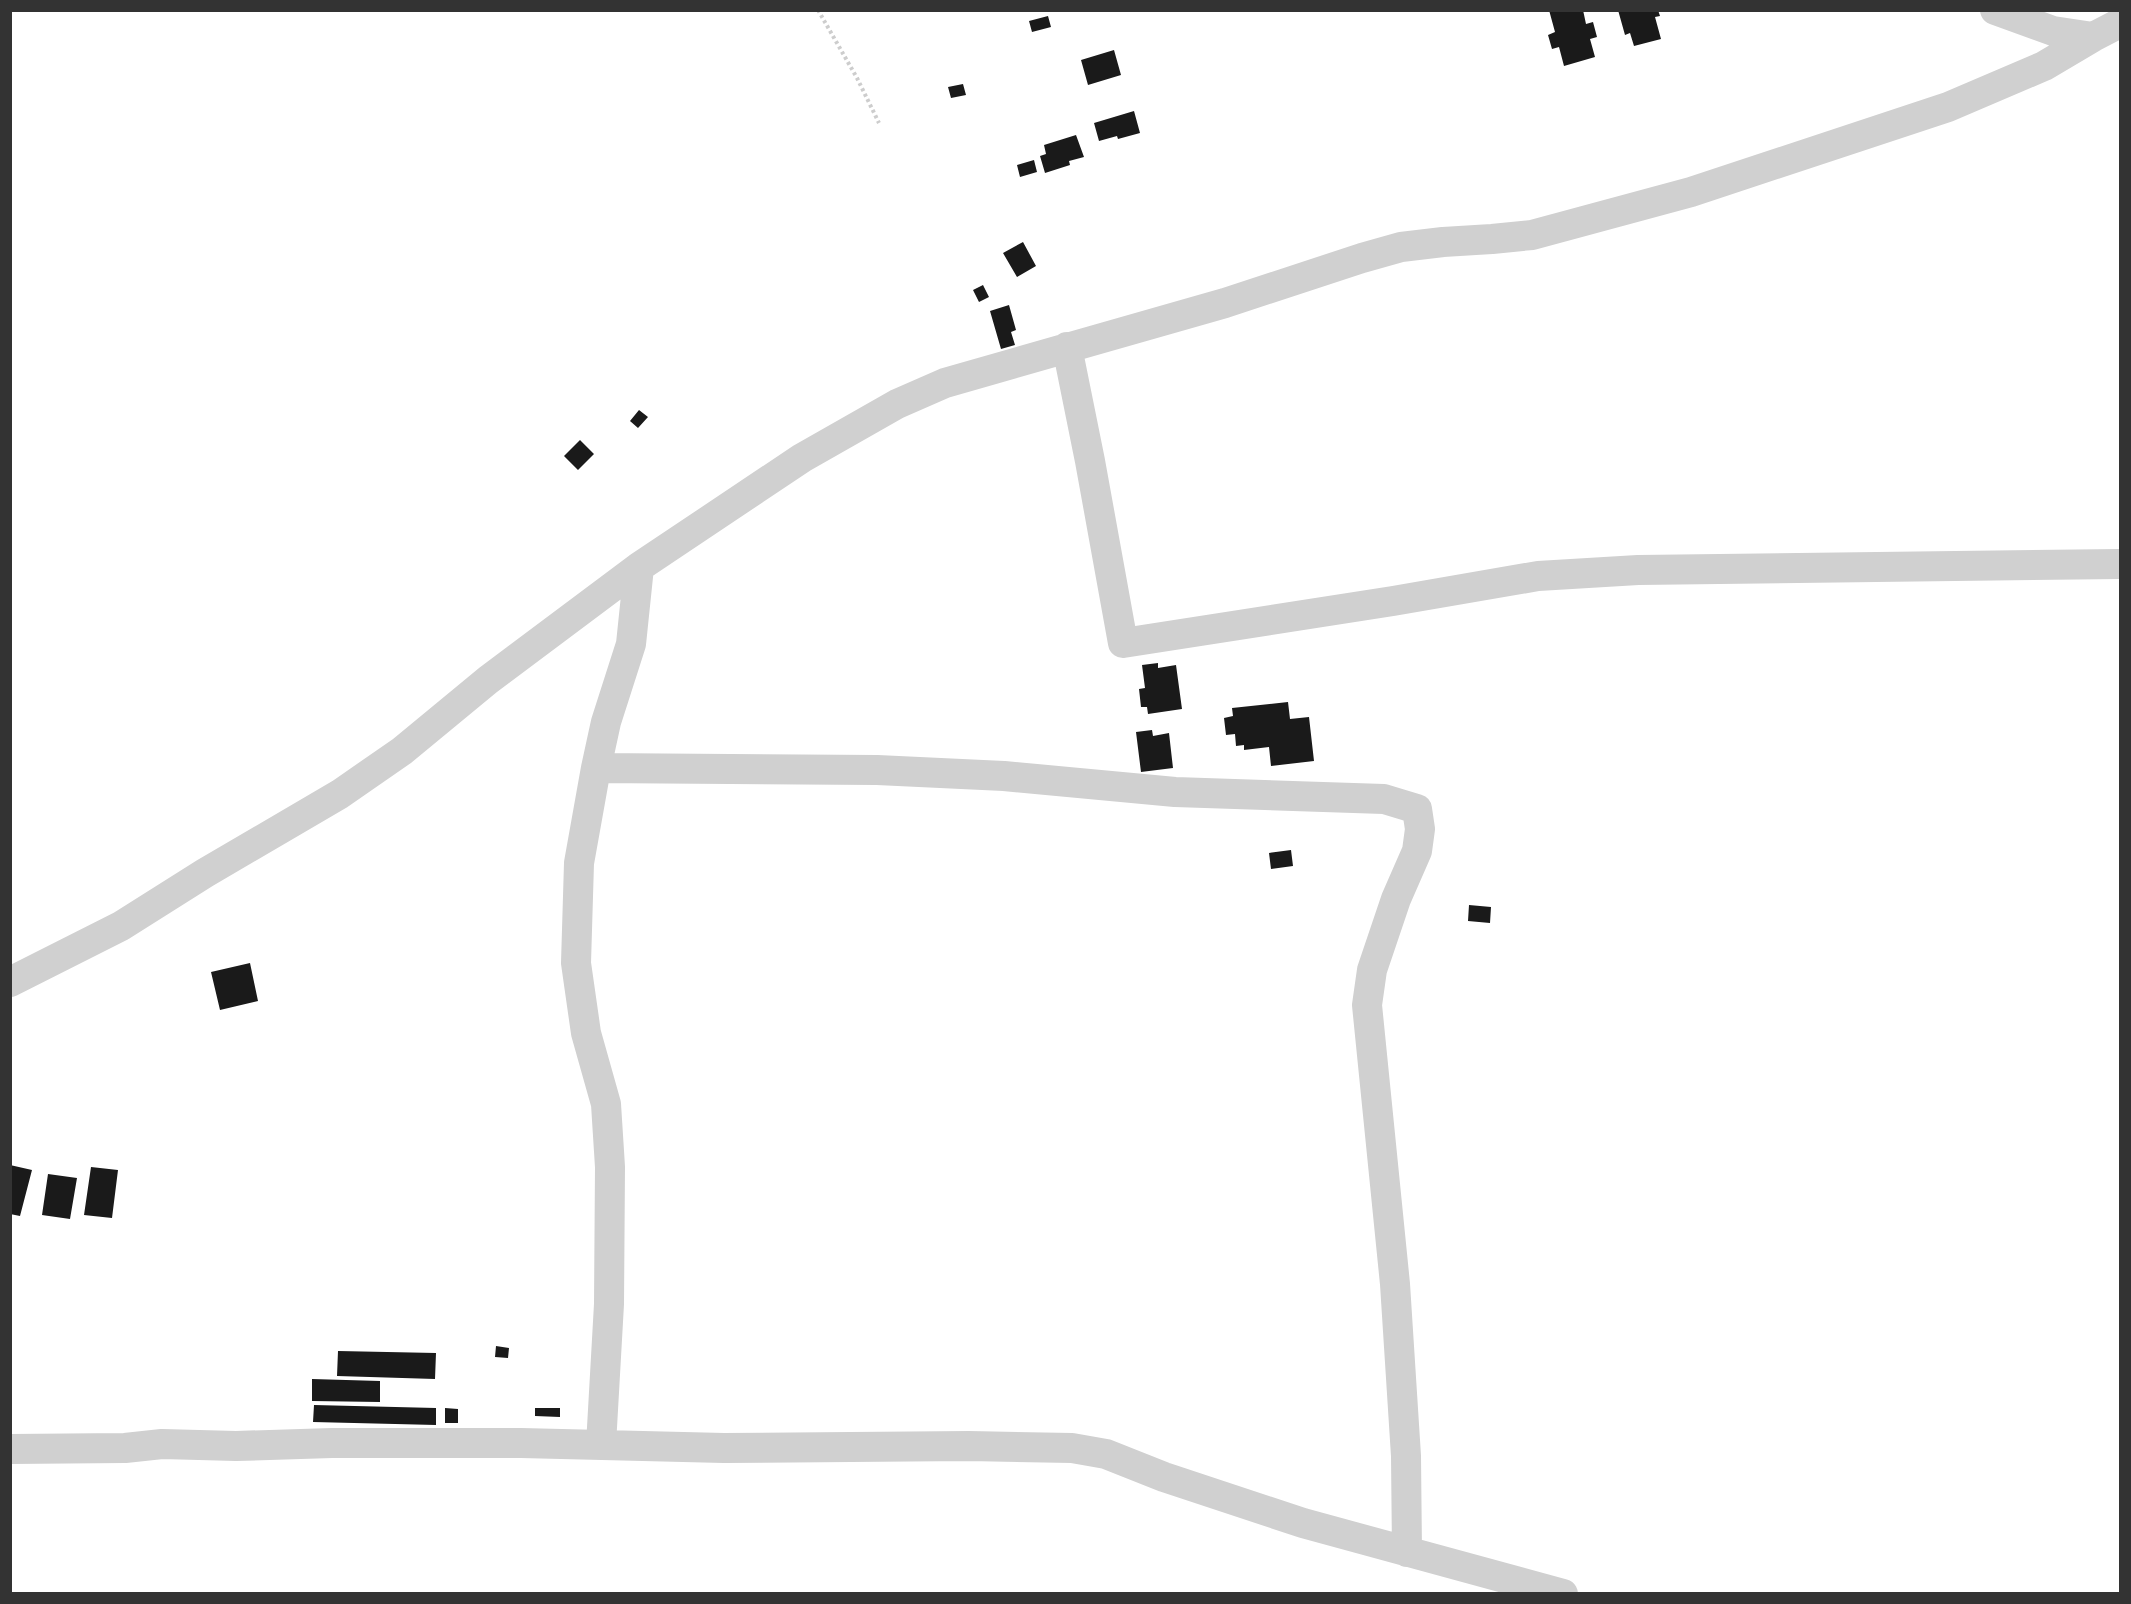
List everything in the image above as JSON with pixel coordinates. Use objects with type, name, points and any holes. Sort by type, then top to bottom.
[{"type":"street","points":[[1995,10],[2053,32],[2093,37]]},
{"type":"street","points":[[10,982],[121,926],[205,873],[340,794],[402,751],[488,680],[639,567],[802,458],[897,404],[945,383],[1225,303],[1401,247],[1532,235],[1691,192],[1948,107],[2044,66],[2121,23]]},
{"type":"street","points":[[1067,347],[1123,643],[1538,576],[1638,570],[2121,564]]},
{"type":"street","points":[[601,1445],[609,1304],[610,1167],[606,1104],[586,1034],[576,963],[579,863],[606,722],[631,644],[639,567]]},
{"type":"street","points":[[596,768],[877,770],[1004,776],[1175,792],[1384,799],[1417,808],[1420,829],[1417,851],[1396,899],[1372,970],[1367,1005],[1395,1284],[1406,1456],[1407,1552]]},
{"type":"street","points":[[10,1449],[125,1448],[162,1444],[236,1446],[332,1443],[521,1443],[724,1448],[969,1446],[1072,1448],[1106,1454],[1164,1477],[1303,1523],[1563,1593]]},
{"type":"path","points":[[818,10],[879,123]]},
{"type":"building","points":[[1549,10],[1583,10],[1586,24],[1593,22],[1597,37],[1590,39],[1595,57],[1564,66],[1559,47],[1552,49],[1548,35],[1555,32]]},
{"type":"building","points":[[1618,10],[1658,10],[1660,16],[1655,17],[1661,39],[1634,46],[1630,33],[1625,35]]},
{"type":"building","points":[[1048,16],[1051,27],[1032,32],[1029,21]]},
{"type":"building","points":[[1114,50],[1121,75],[1088,85],[1081,60]]},
{"type":"building","points":[[963,84],[966,95],[951,98],[948,87]]},
{"type":"building","points":[[1134,111],[1140,133],[1099,141],[1094,123]]},
{"type":"building","points":[[1076,135],[1084,157],[1069,161],[1070,165],[1045,173],[1040,156],[1046,154],[1044,145]]},
{"type":"building","points":[[1034,160],[1037,172],[1020,177],[1017,165]]},
{"type":"building","points":[[1023,242],[1036,266],[1017,277],[1003,253]]},
{"type":"building","points":[[983,285],[989,297],[979,302],[973,290]]},
{"type":"building","points":[[1009,305],[1016,330],[1011,332],[1015,345],[1001,349],[990,311]]},
{"type":"building","points":[[639,410],[648,417],[638,428],[630,421]]},
{"type":"building","points":[[580,440],[594,454],[578,470],[564,456]]},
{"type":"building","points":[[1158,663],[1158,668],[1176,665],[1182,709],[1148,714],[1147,707],[1141,707],[1139,689],[1145,688],[1142,665]]},
{"type":"building","points":[[1288,702],[1290,719],[1309,717],[1314,761],[1271,766],[1269,747],[1244,750],[1244,745],[1236,746],[1235,734],[1226,735],[1224,718],[1233,716],[1232,708]]},
{"type":"building","points":[[1152,730],[1153,736],[1169,733],[1173,768],[1141,772],[1136,732]]},
{"type":"building","points":[[1291,850],[1293,866],[1271,869],[1269,853]]},
{"type":"building","points":[[1469,905],[1491,907],[1490,923],[1468,921]]},
{"type":"building","points":[[250,963],[258,1001],[220,1010],[211,972]]},
{"type":"building","points":[[10,1165],[32,1170],[20,1216],[10,1214]]},
{"type":"building","points":[[91,1167],[118,1170],[112,1218],[84,1215]]},
{"type":"building","points":[[48,1174],[77,1178],[70,1219],[42,1215]]},
{"type":"building","points":[[496,1346],[509,1348],[508,1358],[495,1357]]},
{"type":"building","points":[[338,1351],[436,1353],[435,1379],[337,1376]]},
{"type":"building","points":[[312,1379],[380,1381],[380,1402],[312,1401]]},
{"type":"building","points":[[314,1405],[436,1408],[436,1425],[313,1422]]},
{"type":"building","points":[[445,1408],[458,1409],[458,1423],[445,1423]]},
{"type":"building","points":[[535,1408],[560,1408],[560,1417],[535,1416]]}]
